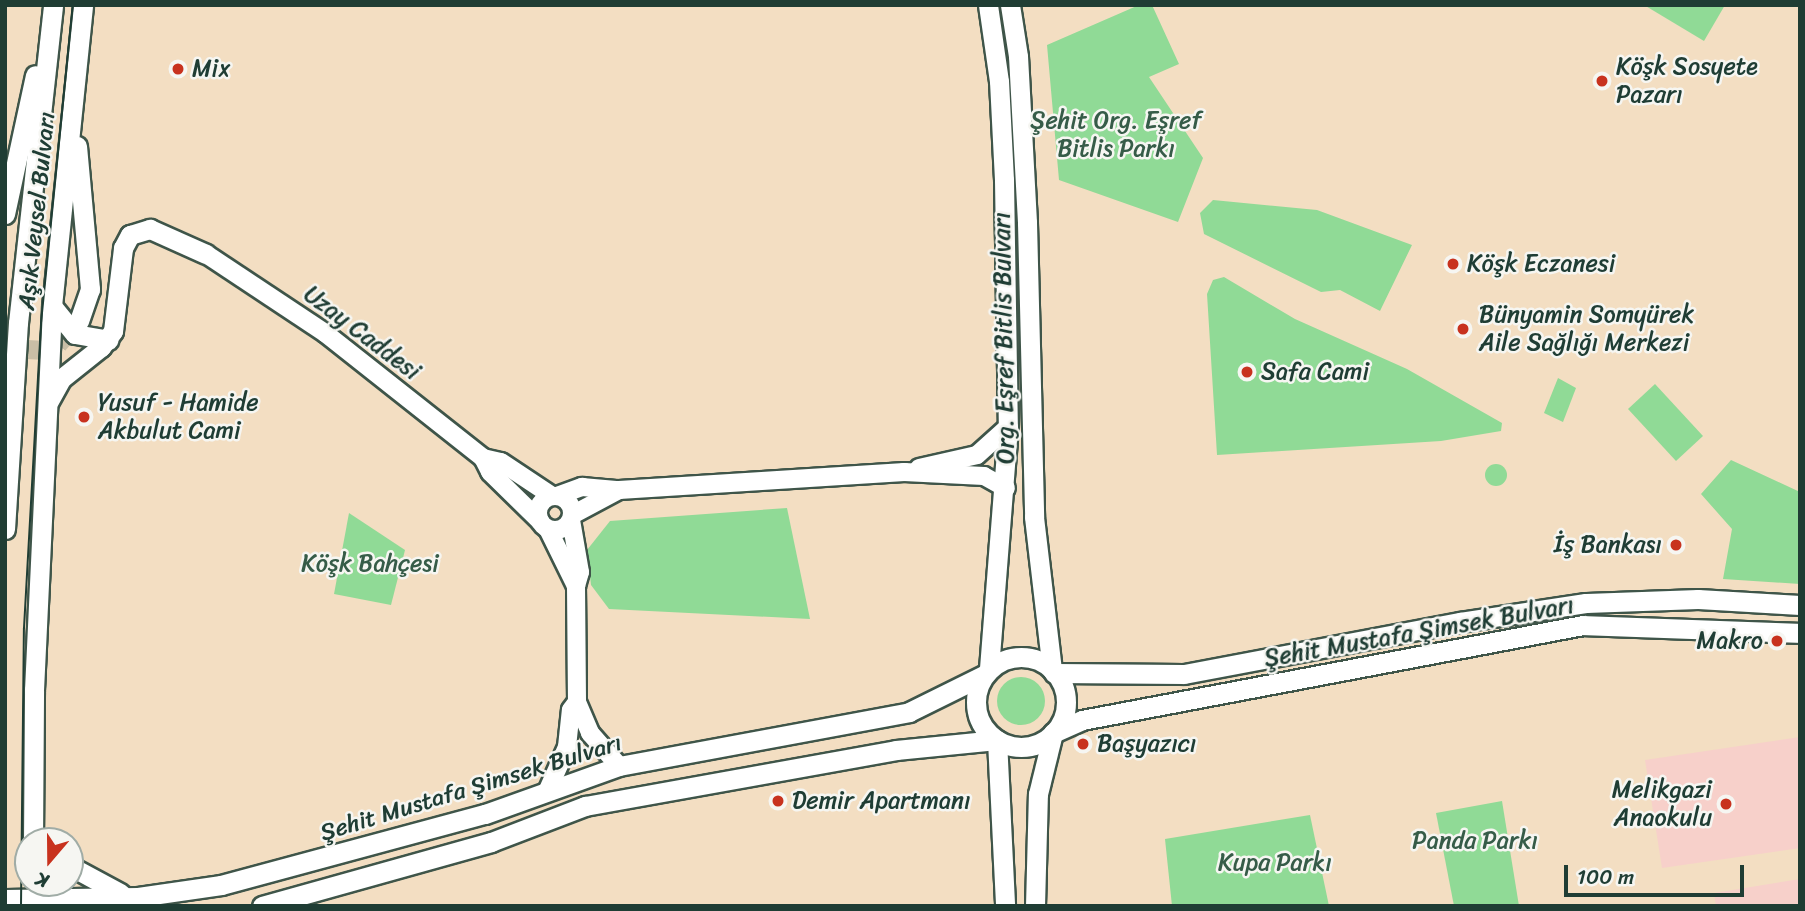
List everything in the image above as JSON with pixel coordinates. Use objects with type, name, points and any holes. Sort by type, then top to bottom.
[{"type":"main road","points":[[5,214],[52,5]]},
{"type":"main road","name":"Aşık Veysel Bulvarı","points":[[5,528],[7,454],[18,323],[52,5]]},
{"type":"main road","name":"Aşık Veysel Bulvarı","points":[[32,827],[52,306],[83,5]]},
{"type":"main road","name":"Org. Eşref Bitlis Bulvarı","points":[[987,673],[1006,488],[1008,427],[1004,180],[999,81],[988,5]]},
{"type":"main road","name":"Org. Eşref Bitlis Bulvarı","points":[[1010,5],[1018,57],[1027,223],[1034,517],[1053,671]]},
{"type":"main road","points":[[73,103],[90,289],[79,321]]},
{"type":"main road","points":[[46,413],[62,378],[108,340],[116,320],[123,248],[130,234],[150,229],[206,254]]},
{"type":"main road","name":"Uzay Caddesi","points":[[206,254],[315,326],[483,458],[490,472],[544,525],[576,586]]},
{"type":"main road","points":[[52,306],[75,334],[108,340]]},
{"type":"main road","points":[[904,472],[977,454],[1008,427]]},
{"type":"main road","name":"Uzay Caddesi","points":[[483,458],[501,462],[554,496]]},
{"type":"main road","points":[[620,490],[572,517],[564,528],[544,525],[540,506],[554,496],[582,487],[620,490],[904,472],[984,476],[1006,488]]},
{"type":"main road","points":[[554,496],[567,500],[580,572],[576,586],[577,702],[590,733],[619,766]]},
{"type":"main road","name":"Şehit Mustafa Şimsek Bulvarı","points":[[1053,671],[1184,674],[1460,622],[1586,603],[1698,599],[1800,605]]},
{"type":"main road","name":"Şehit Mustafa Şimsek Bulvarı","points":[[1053,733],[1083,720],[1583,625],[1800,634]]},
{"type":"main road","points":[[1035,906],[1038,794],[1053,733],[1065,706],[1063,687],[1053,671],[1026,657],[1006,659],[987,673],[976,707],[983,726],[997,740],[1026,746],[1053,733]]},
{"type":"main road","name":"Şehit Mustafa Şimsek Bulvarı","points":[[84,896],[138,897],[221,885],[485,814],[619,766],[909,712],[987,673]]},
{"type":"main road","points":[[547,792],[567,747],[571,710],[577,702]]},
{"type":"main road","points":[[997,740],[1005,906]]},
{"type":"main road","name":"Şehit Mustafa Şimsek Bulvarı","points":[[262,906],[491,842],[585,806],[896,750],[997,740]]},
{"type":"main road","points":[[32,816],[39,827]]},
{"type":"main road","points":[[84,875],[102,886],[138,897]]},
{"type":"shaded area","name":"Melikgazi Anaokulu","points":[[1800,737],[1800,848],[1662,868],[1645,760]]},
{"type":"shaded area","points":[[1800,879],[1800,906],[1716,906],[1714,893]]},
{"type":"green space","name":"Şehit Org. Eşref Bitlis Parkı","points":[[1139,5],[1152,5],[1179,64],[1149,77],[1203,158],[1178,222],[1059,180],[1047,45]]},
{"type":"green space","points":[[1644,5],[1725,5],[1704,41]]},
{"type":"green space","points":[[1213,200],[1317,210],[1412,245],[1380,311],[1340,290],[1321,292],[1204,234],[1200,213]]},
{"type":"green space","points":[[1224,277],[1295,319],[1407,369],[1502,423],[1501,431],[1441,441],[1217,455],[1207,294],[1213,280]]},
{"type":"green space","points":[[1558,378],[1576,388],[1563,422],[1544,413]]},
{"type":"green space","points":[[1655,384],[1703,436],[1676,461],[1628,409]]},
{"type":"green space","points":[[1731,460],[1800,492],[1800,584],[1723,579],[1732,529],[1701,494]]},
{"type":"green space","points":[[1492,464],[1500,464],[1507,471],[1507,479],[1500,486],[1492,486],[1485,479],[1485,471]]},
{"type":"green space","points":[[787,508],[810,619],[609,609],[591,585],[587,550],[610,521]]},
{"type":"green space","name":"Köşk Bahçesi","points":[[349,513],[405,550],[391,605],[334,594]]},
{"type":"green space","points":[[1021,677],[1038,684],[1045,701],[1038,718],[1021,725],[1004,718],[997,701],[1004,684]]},
{"type":"green space","name":"Panda Parkı","points":[[1502,801],[1519,906],[1454,906],[1436,813]]},
{"type":"green space","name":"Kupa Parkı","points":[[1310,815],[1329,906],[1172,906],[1165,839]]},
{"type":"tunnel","points":[[5,337],[27,349],[45,350],[58,344],[79,321]]},
{"type":"tram line","points":[[21,906],[24,628],[41,323],[73,5]]},
{"type":"place","name":"Mix","points":[[178,69]]},
{"type":"place","name":"Köşk Sosyete Pazarı","points":[[1602,81]]},
{"type":"place","name":"Köşk Eczanesi","points":[[1453,264]]},
{"type":"place","name":"Bünyamin Somyürek Aile Sağlığı Merkezi","points":[[1463,329]]},
{"type":"place","name":"Safa Cami","points":[[1247,372]]},
{"type":"place","name":"Yusuf - Hamide Akbulut Cami","points":[[84,417]]},
{"type":"place","name":"İş Bankası","points":[[1676,545]]},
{"type":"place","name":"Makro","points":[[1777,641]]},
{"type":"place","name":"Başyazıcı","points":[[1083,744]]},
{"type":"place","name":"Demir Apartmanı","points":[[778,801]]},
{"type":"place","name":"Melikgazi Anaokulu","points":[[1726,804]]}]
